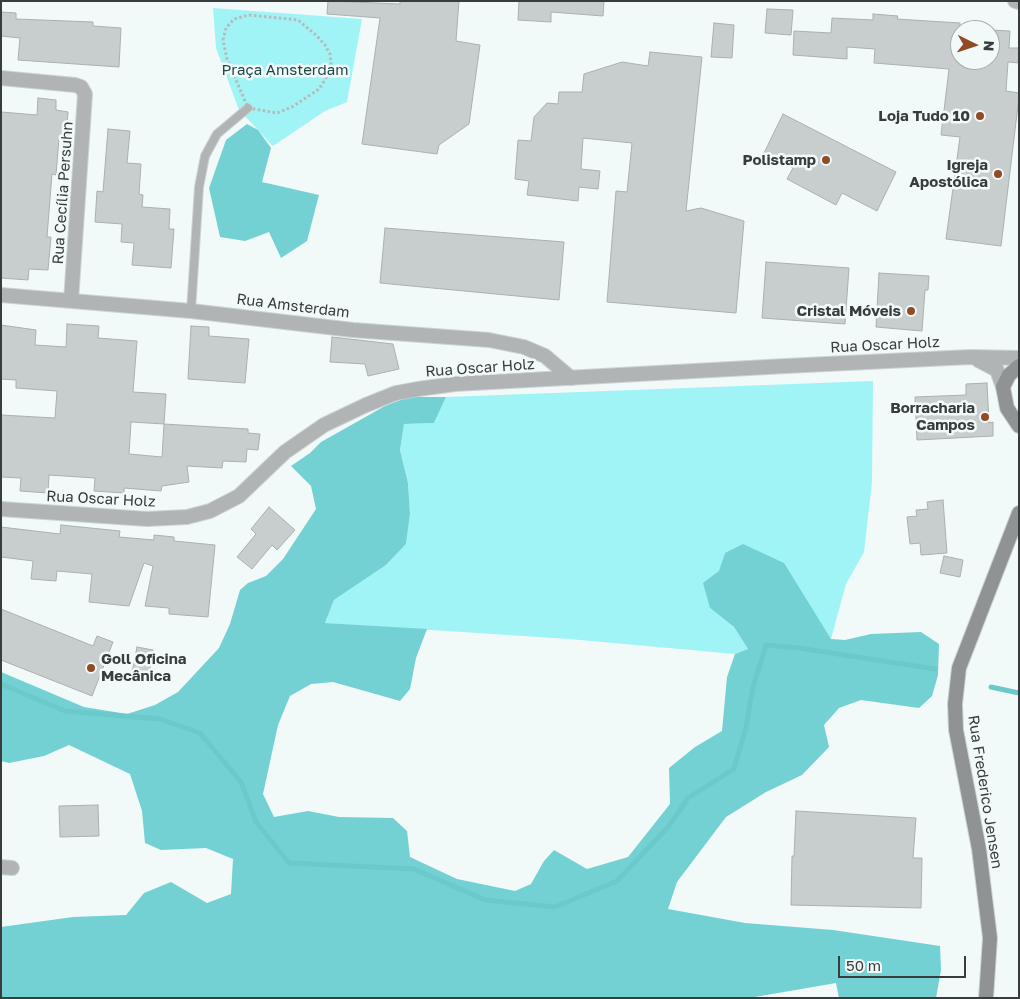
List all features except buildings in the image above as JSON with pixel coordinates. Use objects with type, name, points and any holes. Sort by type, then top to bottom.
[{"type":"main road","points":[[1019,366],[1009,375],[1003,388],[1007,408],[1019,426]]},
{"type":"main road","name":"Rua Frederico Jensen","points":[[986,998],[990,938],[979,849],[956,730],[955,704],[959,668],[1019,513]]},
{"type":"street","name":"Rua Cecília Persuhn","points":[[1,78],[81,87],[86,102],[71,301]]},
{"type":"street","name":"Rua Amsterdam","points":[[1,295],[192,311],[353,330],[489,340],[524,347],[538,353],[571,378]]},
{"type":"street","name":"Rua Oscar Holz","points":[[970,357],[997,370],[1003,388]]},
{"type":"street","name":"Rua Oscar Holz","points":[[1,509],[147,520],[187,517],[224,506],[239,496],[300,439],[342,415],[389,396],[455,384],[970,357],[1019,358]]},
{"type":"lane","points":[[192,311],[199,187],[205,156],[216,134],[248,108]]},
{"type":"path","points":[[249,16],[298,20],[316,35],[330,54],[331,64],[325,80],[312,94],[292,107],[277,113],[248,108],[227,59],[223,40],[226,28],[234,20],[249,16]]},
{"type":"green space","name":"Praça Amsterdam","points":[[213,8],[362,19],[347,102],[325,111],[273,146],[239,110],[216,48]]},
{"type":"green space","points":[[873,381],[872,482],[864,552],[846,584],[831,639],[815,615],[725,553],[710,608],[734,627],[748,649],[735,654],[569,639],[325,623],[334,600],[386,565],[406,544],[410,514],[408,483],[400,450],[404,424],[434,423],[446,397]]},
{"type":"shaded area","points":[[247,124],[258,130],[271,148],[262,182],[319,195],[307,241],[281,258],[269,232],[245,241],[220,237],[209,188],[226,140]]},
{"type":"shaded area","points":[[408,397],[446,397],[434,423],[404,424],[400,450],[408,483],[410,514],[406,544],[386,565],[334,600],[325,623],[427,629],[416,658],[410,689],[400,701],[333,682],[311,684],[290,696],[278,725],[263,794],[274,817],[308,811],[339,817],[393,818],[407,831],[410,857],[457,879],[515,891],[531,884],[544,861],[554,850],[587,869],[628,857],[670,804],[669,768],[695,747],[722,731],[727,677],[735,654],[748,649],[734,627],[710,608],[703,583],[719,571],[725,553],[743,544],[784,563],[831,639],[845,640],[871,634],[921,632],[939,644],[938,675],[932,696],[919,708],[861,700],[839,708],[824,725],[829,747],[802,775],[766,792],[726,817],[677,882],[668,909],[745,923],[833,930],[940,946],[941,970],[936,998],[839,998],[836,983],[749,998],[1,998],[1,927],[73,917],[126,915],[144,893],[171,882],[207,903],[231,894],[233,859],[206,848],[161,850],[145,843],[142,811],[130,774],[69,745],[44,756],[9,763],[1,761],[1,672],[84,707],[127,714],[155,705],[178,692],[219,648],[230,624],[240,590],[248,583],[266,576],[283,559],[316,509],[311,486],[291,466],[310,453],[321,442],[385,406]]},
{"type":"waterway","points":[[1,684],[65,711],[160,719],[200,733],[241,782],[256,822],[289,863],[414,869],[485,900],[555,907],[617,881],[669,826],[688,798],[734,769],[746,727],[753,687],[766,645],[799,648],[935,669]]},
{"type":"waterway","points":[[991,687],[1019,693]]},
{"type":"place","name":"Loja Tudo 10","points":[[980,116]]},
{"type":"place","name":"Polistamp","points":[[826,160]]},
{"type":"place","name":"Igreja Apostólica","points":[[998,174]]},
{"type":"place","name":"Cristal Móveis","points":[[911,311]]},
{"type":"place","name":"Borracharia Campos","points":[[985,417]]},
{"type":"place","name":"Goll Oficina Mecânica","points":[[91,668]]}]
